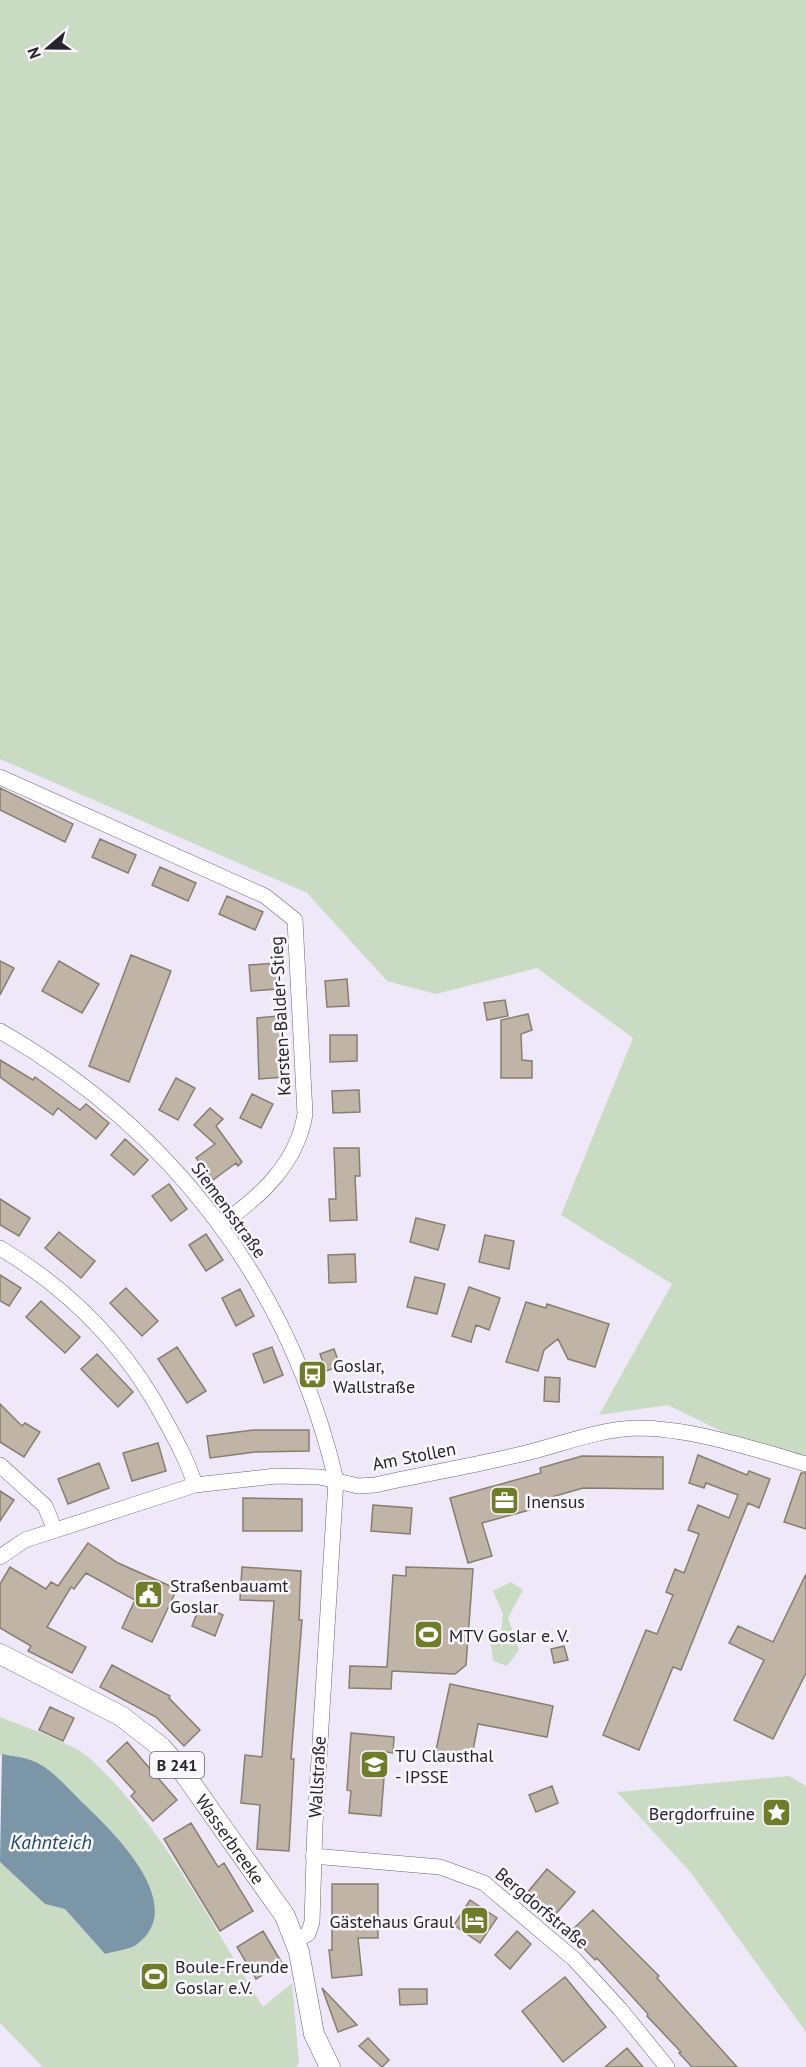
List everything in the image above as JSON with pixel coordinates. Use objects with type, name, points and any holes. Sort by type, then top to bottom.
[{"type":"main road","name":"Wasserbreeke","points":[[0,1654],[121,1716],[161,1747],[183,1772],[280,1907],[295,1940]]},
{"type":"main road","name":"B 241","points":[[295,1940],[314,2034],[326,2065]]},
{"type":"street","name":"Karsten-Balder-Stieg","points":[[0,777],[265,896],[295,920],[305,1114],[302,1132],[286,1165],[260,1192],[220,1225]]},
{"type":"street","name":"Siemensstraße","points":[[0,1030],[50,1061],[117,1112],[160,1151],[220,1225],[262,1291],[290,1347],[328,1449],[336,1480]]},
{"type":"street","points":[[0,1248],[36,1269],[106,1331],[150,1392],[189,1465],[195,1485]]},
{"type":"street","name":"Am Stollen","points":[[0,1557],[12,1546],[55,1530],[195,1485],[276,1476],[336,1480],[358,1486],[375,1485],[526,1453],[603,1432],[637,1428],[681,1433],[755,1449],[806,1464]]},
{"type":"street","points":[[0,1465],[45,1506],[55,1530]]},
{"type":"street","name":"Wallstraße","points":[[295,1940],[305,1935],[311,1928],[336,1480]]},
{"type":"street","name":"Bergdorfstraße","points":[[314,1856],[440,1867],[484,1883],[574,1959],[620,2009],[666,2067]]},
{"type":"green space","points":[[0,0],[806,0],[806,1461],[723,1432],[668,1405],[599,1415],[672,1284],[561,1215],[633,1038],[537,968],[436,994],[387,981],[307,893],[0,759]]},
{"type":"green space","points":[[511,1582],[523,1590],[508,1618],[519,1650],[507,1666],[493,1661],[490,1637],[501,1633],[503,1614],[493,1591]]},
{"type":"green space","points":[[0,1717],[80,1751],[113,1781],[161,1841],[263,2007],[292,1983],[299,2063],[296,2067],[43,2067],[0,2023],[0,1862],[45,1904],[65,1909],[105,1954],[135,1945],[154,1919],[2,1754],[0,1756]]},
{"type":"green space","points":[[789,1776],[806,1786],[806,2032],[692,1874],[617,1792]]},
{"type":"water","name":"Kahnteich","points":[[2,1754],[29,1760],[47,1769],[98,1817],[128,1851],[142,1871],[151,1891],[155,1911],[151,1929],[136,1945],[105,1954],[65,1909],[45,1904],[0,1862]]},
{"type":"building","points":[[0,788],[73,824],[65,842],[0,810]]},
{"type":"building","points":[[100,839],[136,855],[128,873],[92,857]]},
{"type":"building","points":[[160,867],[196,883],[188,901],[152,885]]},
{"type":"building","points":[[227,896],[263,912],[255,930],[219,914]]},
{"type":"building","points":[[131,955],[171,971],[129,1082],[89,1066]]},
{"type":"building","points":[[0,961],[14,968],[0,995]]},
{"type":"building","points":[[59,961],[99,984],[82,1013],[42,991]]},
{"type":"building","points":[[276,963],[278,989],[251,991],[249,965]]},
{"type":"building","points":[[347,979],[349,1006],[327,1007],[325,981]]},
{"type":"building","points":[[505,1000],[508,1016],[487,1020],[484,1003]]},
{"type":"building","points":[[528,1014],[532,1030],[521,1034],[522,1060],[532,1061],[532,1078],[501,1078],[501,1020]]},
{"type":"building","points":[[278,1016],[284,1077],[259,1079],[257,1018]]},
{"type":"building","points":[[330,1035],[357,1035],[357,1061],[330,1062]]},
{"type":"building","points":[[0,1060],[33,1080],[35,1077],[80,1110],[86,1104],[109,1123],[96,1139],[58,1108],[53,1115],[0,1077]]},
{"type":"building","points":[[176,1078],[195,1088],[178,1120],[159,1110]]},
{"type":"building","points":[[359,1090],[360,1112],[333,1113],[332,1091]]},
{"type":"building","points":[[252,1094],[273,1104],[261,1128],[240,1118]]},
{"type":"building","points":[[210,1108],[223,1119],[216,1126],[242,1162],[238,1166],[236,1163],[213,1180],[196,1158],[215,1144],[194,1125]]},
{"type":"building","points":[[125,1139],[148,1160],[134,1175],[111,1155]]},
{"type":"building","points":[[334,1148],[359,1148],[360,1176],[355,1176],[357,1220],[330,1221],[329,1199],[336,1199]]},
{"type":"building","points":[[169,1184],[187,1209],[171,1221],[152,1196]]},
{"type":"building","points":[[0,1199],[30,1218],[19,1236],[0,1225]]},
{"type":"building","points":[[416,1218],[445,1225],[438,1250],[410,1242]]},
{"type":"building","points":[[59,1232],[95,1261],[81,1278],[45,1248]]},
{"type":"building","points":[[206,1234],[223,1260],[206,1271],[189,1245]]},
{"type":"building","points":[[485,1235],[514,1241],[509,1269],[479,1262]]},
{"type":"building","points":[[355,1254],[356,1282],[329,1283],[328,1255]]},
{"type":"building","points":[[0,1275],[21,1288],[9,1306],[0,1301]]},
{"type":"building","points":[[415,1277],[445,1284],[437,1314],[407,1307]]},
{"type":"building","points":[[469,1287],[500,1298],[489,1330],[476,1325],[471,1342],[452,1336]]},
{"type":"building","points":[[126,1288],[158,1321],[142,1336],[110,1303]]},
{"type":"building","points":[[240,1289],[254,1316],[236,1326],[222,1298]]},
{"type":"building","points":[[41,1301],[80,1337],[65,1353],[26,1317]]},
{"type":"building","points":[[526,1302],[546,1308],[547,1304],[609,1324],[595,1367],[568,1359],[558,1339],[544,1350],[538,1371],[506,1362]]},
{"type":"building","points":[[177,1347],[206,1391],[187,1403],[158,1359]]},
{"type":"building","points":[[272,1347],[283,1375],[264,1383],[253,1354]]},
{"type":"building","points":[[334,1349],[340,1366],[326,1371],[320,1354]]},
{"type":"building","points":[[97,1354],[133,1392],[118,1407],[81,1369]]},
{"type":"building","points":[[545,1377],[560,1378],[559,1402],[544,1401]]},
{"type":"building","points":[[0,1404],[22,1426],[25,1423],[40,1432],[24,1457],[0,1442]]},
{"type":"building","points":[[253,1430],[309,1430],[309,1451],[255,1452],[210,1458],[207,1436]]},
{"type":"building","points":[[158,1443],[166,1471],[132,1481],[123,1453]]},
{"type":"building","points":[[698,1455],[747,1475],[749,1471],[770,1479],[759,1508],[748,1503],[681,1670],[673,1667],[639,1750],[603,1735],[646,1630],[657,1634],[673,1595],[666,1592],[675,1569],[684,1573],[699,1534],[688,1530],[698,1505],[729,1518],[738,1495],[706,1483],[704,1488],[689,1483]]},
{"type":"building","points":[[582,1456],[663,1457],[663,1489],[583,1488],[531,1503],[533,1509],[482,1523],[492,1556],[468,1563],[450,1498],[541,1473],[540,1468]]},
{"type":"building","points":[[99,1463],[109,1488],[68,1504],[58,1479]]},
{"type":"building","points":[[801,1473],[806,1473],[806,1529],[784,1522]]},
{"type":"building","points":[[0,1491],[14,1500],[0,1521]]},
{"type":"building","points":[[243,1498],[302,1499],[302,1531],[243,1531]]},
{"type":"building","points":[[373,1505],[412,1508],[410,1534],[371,1531]]},
{"type":"building","points":[[88,1543],[118,1563],[177,1589],[152,1642],[122,1628],[135,1600],[86,1573],[74,1589],[71,1587],[47,1627],[86,1647],[72,1673],[28,1651],[31,1646],[0,1628],[0,1584],[10,1567],[46,1589],[51,1582],[58,1586]]},
{"type":"building","points":[[242,1567],[301,1571],[299,1620],[302,1620],[291,1759],[294,1759],[289,1851],[257,1849],[260,1805],[241,1803],[245,1755],[262,1757],[274,1601],[240,1600]]},
{"type":"building","name":"MTV Goslar e. V.","points":[[406,1567],[473,1569],[466,1665],[455,1674],[392,1671],[391,1689],[349,1688],[350,1666],[387,1667],[393,1575],[406,1576]]},
{"type":"building","points":[[806,1574],[806,1673],[773,1739],[734,1720],[764,1660],[729,1643],[738,1626],[773,1642]]},
{"type":"building","points":[[200,1605],[223,1615],[215,1636],[192,1626]]},
{"type":"building","points":[[564,1646],[568,1660],[554,1663],[551,1649]]},
{"type":"building","points":[[112,1665],[170,1696],[169,1698],[200,1730],[184,1746],[156,1717],[100,1687]]},
{"type":"building","points":[[450,1684],[553,1706],[547,1737],[478,1724],[471,1761],[435,1755]]},
{"type":"building","points":[[50,1707],[74,1718],[63,1741],[39,1730]]},
{"type":"building","name":"TU Clausthal - IPSSE","points":[[351,1733],[394,1737],[393,1753],[386,1752],[381,1816],[349,1813],[351,1791],[347,1790]]},
{"type":"building","points":[[127,1742],[177,1800],[153,1821],[131,1796],[135,1792],[107,1761]]},
{"type":"building","points":[[552,1786],[558,1803],[536,1812],[529,1795]]},
{"type":"building","points":[[191,1823],[218,1867],[224,1863],[253,1911],[220,1931],[164,1839]]},
{"type":"building","points":[[547,1869],[575,1892],[553,1917],[526,1894]]},
{"type":"building","points":[[332,1884],[378,1884],[378,1938],[358,1938],[362,1975],[332,1978],[329,1950],[332,1950]]},
{"type":"building","name":"Gästehaus Graul","points":[[470,1900],[497,1918],[480,1943],[454,1925]]},
{"type":"building","points":[[593,1910],[659,1976],[657,1978],[737,2067],[692,2067],[679,2053],[681,2052],[597,1958],[595,1960],[569,1933]]},
{"type":"building","points":[[263,1931],[282,1963],[256,1979],[237,1947]]},
{"type":"building","points":[[517,1931],[531,1944],[510,1969],[495,1955]]},
{"type":"building","points":[[565,1977],[606,2027],[563,2062],[522,2011]]},
{"type":"building","points":[[322,1988],[357,2025],[338,2032]]},
{"type":"building","points":[[399,1989],[427,1989],[427,2004],[400,2005]]},
{"type":"building","points":[[368,2038],[389,2060],[382,2067],[359,2046]]},
{"type":"building","points":[[627,2048],[643,2067],[605,2067]]},
{"type":"place","name":"Goslar, Wallstraße","points":[[312,1375]]},
{"type":"place","name":"Inensus","points":[[505,1501]]},
{"type":"place","name":"Straßenbauamt Goslar","points":[[149,1595]]},
{"type":"place","name":"MTV Goslar e. V.","points":[[428,1635]]},
{"type":"place","name":"TU Clausthal - IPSSE","points":[[374,1765]]},
{"type":"place","name":"Bergdorfruine","points":[[776,1813]]},
{"type":"place","name":"Gästehaus Graul","points":[[475,1921]]},
{"type":"place","name":"Boule-Freunde Goslar e.V.","points":[[154,1976]]}]
